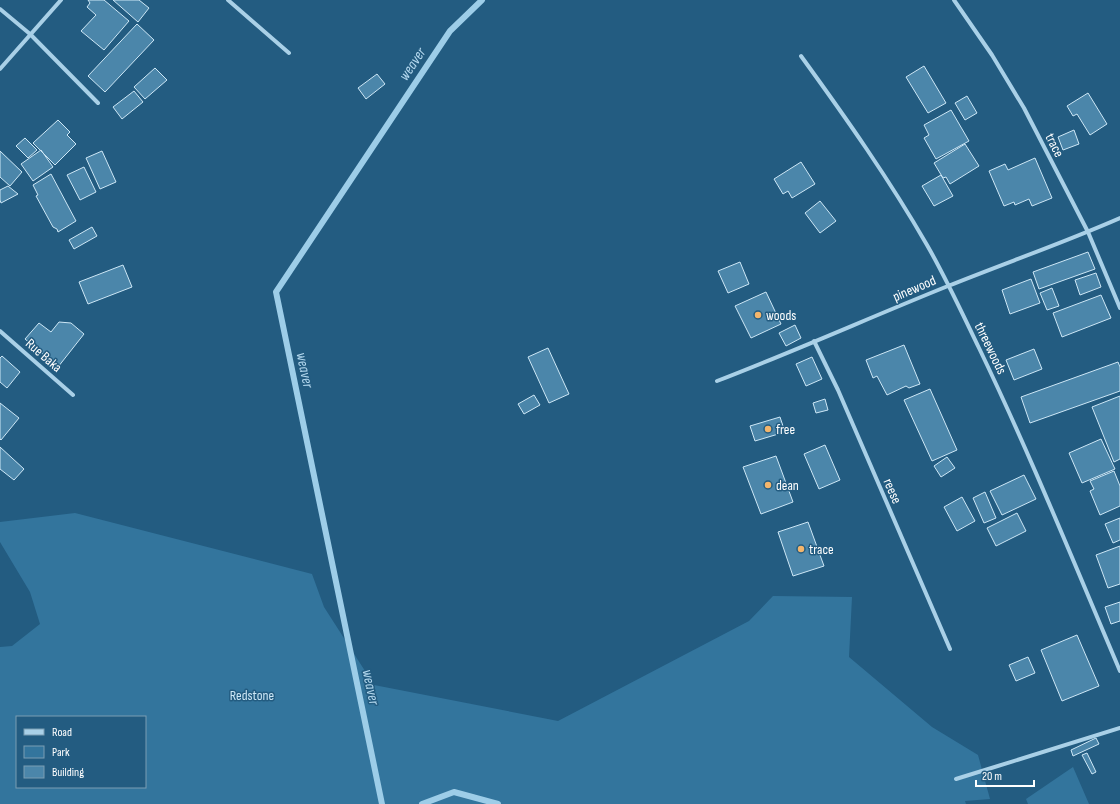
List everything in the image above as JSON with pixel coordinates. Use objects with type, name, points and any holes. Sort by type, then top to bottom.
[{"type":"street","points":[[0,69],[61,0]]},
{"type":"street","points":[[228,0],[289,53]]},
{"type":"street","name":"trace","points":[[954,0],[992,55],[1024,108],[1088,232],[1120,308]]},
{"type":"street","points":[[0,9],[30,34],[98,103]]},
{"type":"street","name":"threewoods","points":[[801,56],[861,139],[927,245],[1011,415],[1120,671]]},
{"type":"street","name":"pinewood","points":[[718,381],[948,286],[1088,232],[1120,218]]},
{"type":"street","name":"Rue Baka","points":[[0,331],[73,395]]},
{"type":"street","name":"reese","points":[[814,341],[841,397],[950,650]]},
{"type":"street","points":[[956,779],[1120,728]]},
{"type":"green space","name":"Redstone","points":[[75,513],[312,574],[324,607],[374,685],[558,721],[749,621],[773,596],[852,597],[849,657],[932,727],[978,755],[990,799],[965,801],[966,804],[0,804],[0,647],[12,646],[40,624],[30,592],[0,542],[0,522]]},
{"type":"green space","points":[[1073,767],[1089,804],[1028,804],[1026,799]]},
{"type":"building","points":[[88,0],[104,0],[129,21],[104,50],[81,31],[96,15],[87,7],[90,3]]},
{"type":"building","points":[[113,0],[139,0],[149,8],[138,22]]},
{"type":"building","points":[[137,24],[154,40],[105,92],[88,76]]},
{"type":"building","points":[[924,66],[946,103],[928,113],[906,77]]},
{"type":"building","points":[[155,68],[167,80],[145,99],[134,87]]},
{"type":"building","points":[[377,74],[385,84],[366,99],[358,88]]},
{"type":"building","points":[[134,91],[143,102],[122,119],[113,107]]},
{"type":"building","points":[[1088,93],[1107,124],[1090,135],[1077,114],[1073,116],[1067,106]]},
{"type":"building","points":[[967,96],[977,113],[965,120],[955,103]]},
{"type":"building","points":[[951,110],[969,141],[936,159],[924,138],[929,135],[924,125]]},
{"type":"building","points":[[58,120],[70,132],[67,135],[76,144],[55,165],[33,143]]},
{"type":"building","points":[[1074,130],[1079,144],[1063,150],[1058,137]]},
{"type":"building","points":[[25,138],[37,150],[28,158],[16,146]]},
{"type":"building","points":[[965,144],[979,166],[950,184],[946,177],[943,178],[934,163]]},
{"type":"building","points":[[41,150],[53,167],[33,181],[21,164]]},
{"type":"building","points":[[0,151],[22,172],[10,186],[0,177]]},
{"type":"building","points":[[102,151],[116,182],[100,189],[86,158]]},
{"type":"building","points":[[1035,158],[1052,198],[1032,206],[1029,199],[1015,205],[1014,202],[1004,206],[989,171],[1005,164],[1008,170]]},
{"type":"building","points":[[801,162],[815,184],[792,198],[788,191],[783,194],[774,179]]},
{"type":"building","points":[[84,167],[96,192],[80,200],[67,175]]},
{"type":"building","points":[[51,174],[76,221],[58,232],[57,229],[53,227],[36,196],[38,195],[33,185]]},
{"type":"building","points":[[941,175],[953,196],[934,206],[922,186]]},
{"type":"building","points":[[8,186],[18,194],[1,203],[0,190]]},
{"type":"building","points":[[820,201],[836,221],[820,233],[805,213]]},
{"type":"building","points":[[92,227],[97,236],[74,249],[69,240]]},
{"type":"building","points":[[1088,252],[1095,269],[1039,289],[1033,272]]},
{"type":"building","points":[[740,262],[749,284],[728,293],[718,271]]},
{"type":"building","points":[[123,265],[132,287],[88,304],[79,282]]},
{"type":"building","points":[[1096,273],[1101,287],[1080,295],[1075,280]]},
{"type":"building","points":[[1031,279],[1040,303],[1010,314],[1002,290]]},
{"type":"building","points":[[1052,288],[1059,306],[1047,310],[1040,293]]},
{"type":"building","name":"woods","points":[[766,292],[781,324],[751,338],[735,306]]},
{"type":"building","points":[[1101,295],[1111,318],[1062,337],[1053,313]]},
{"type":"building","points":[[59,322],[71,323],[84,334],[58,367],[25,339],[39,323],[51,332]]},
{"type":"building","points":[[795,325],[801,338],[786,346],[779,333]]},
{"type":"building","points":[[904,345],[920,384],[909,388],[906,386],[887,395],[877,376],[873,378],[866,360]]},
{"type":"building","points":[[548,348],[569,394],[549,403],[528,357]]},
{"type":"building","points":[[1034,349],[1042,369],[1014,380],[1006,360]]},
{"type":"building","points":[[2,356],[20,372],[7,388],[0,382],[0,358]]},
{"type":"building","points":[[812,357],[822,379],[806,386],[796,364]]},
{"type":"building","points":[[1118,362],[1120,367],[1120,391],[1030,423],[1021,397]]},
{"type":"building","points":[[930,389],[957,450],[932,461],[904,400]]},
{"type":"building","points":[[534,395],[540,405],[524,414],[518,404]]},
{"type":"building","points":[[1120,396],[1120,459],[1114,462],[1092,407]]},
{"type":"building","points":[[825,399],[828,410],[816,413],[813,403]]},
{"type":"building","points":[[0,403],[19,418],[1,440],[0,439]]},
{"type":"building","name":"free","points":[[780,417],[785,432],[755,441],[750,426]]},
{"type":"building","points":[[1101,439],[1115,469],[1082,483],[1069,453]]},
{"type":"building","points":[[825,445],[840,480],[819,489],[804,454]]},
{"type":"building","points":[[0,447],[24,469],[14,480],[0,469]]},
{"type":"building","name":"dean","points":[[776,456],[793,502],[761,514],[743,467]]},
{"type":"building","points":[[947,457],[955,468],[941,477],[934,466]]},
{"type":"building","points":[[1114,471],[1120,486],[1120,506],[1100,515],[1090,491],[1094,489],[1090,481]]},
{"type":"building","points":[[1024,475],[1036,499],[1002,515],[990,491]]},
{"type":"building","points":[[985,492],[996,518],[984,523],[973,498]]},
{"type":"building","points":[[962,497],[975,521],[957,531],[944,507]]},
{"type":"building","points":[[1017,513],[1026,531],[996,546],[987,528]]},
{"type":"building","points":[[1120,518],[1120,540],[1113,543],[1105,524]]},
{"type":"building","name":"trace","points":[[808,522],[824,566],[793,576],[778,532]]},
{"type":"building","points":[[1120,546],[1120,584],[1108,588],[1096,555]]},
{"type":"building","points":[[1120,602],[1120,621],[1111,624],[1105,607]]},
{"type":"building","points":[[1077,635],[1099,686],[1062,701],[1041,650]]},
{"type":"building","points":[[1028,657],[1035,673],[1016,681],[1009,665]]},
{"type":"building","points":[[1096,738],[1099,744],[1073,756],[1071,750]]},
{"type":"building","points":[[1087,753],[1096,772],[1092,774],[1082,755]]},
{"type":"waterway","name":"weaver","points":[[382,804],[276,292],[450,31],[482,0]]},
{"type":"waterway","points":[[422,804],[454,792],[498,804]]},
{"type":"place","name":"woods","points":[[758,315]]},
{"type":"place","name":"free","points":[[768,429]]},
{"type":"place","name":"dean","points":[[768,485]]},
{"type":"place","name":"trace","points":[[801,549]]}]
